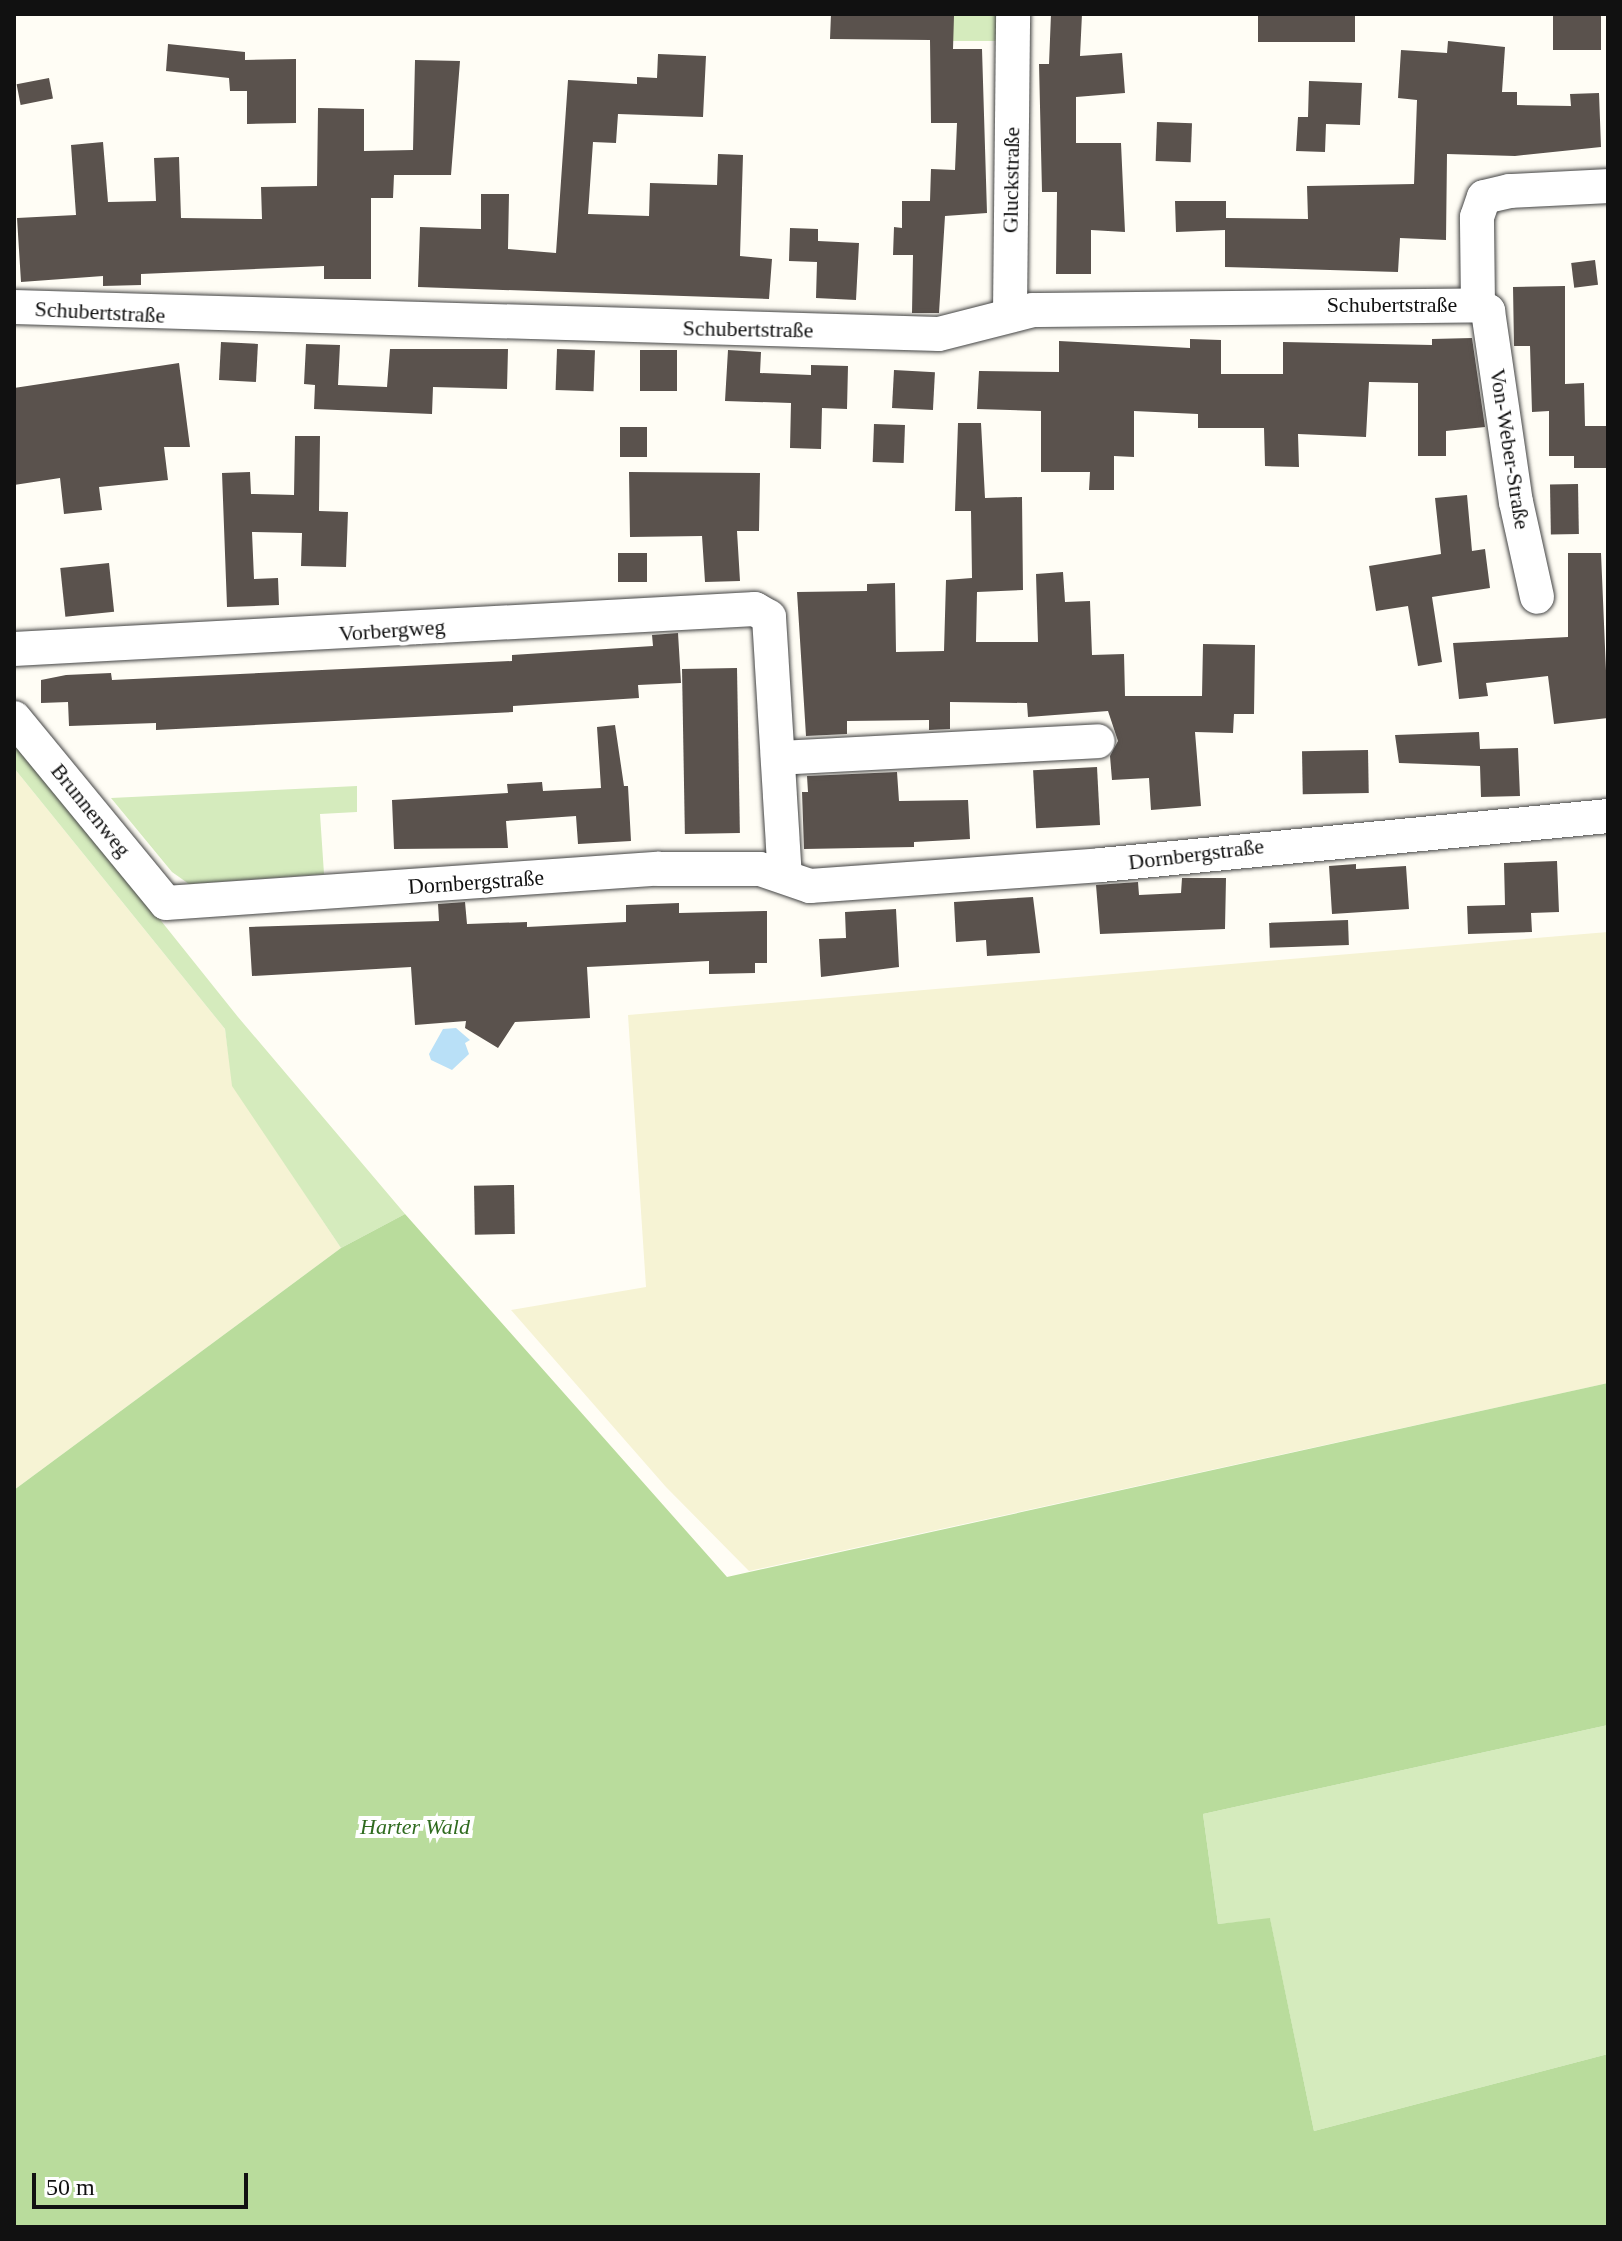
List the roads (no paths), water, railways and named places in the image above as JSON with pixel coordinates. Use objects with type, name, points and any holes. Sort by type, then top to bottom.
[{"type":"street","name":"Gluckstraße","points":[[1010,312],[1013,31]]},
{"type":"street","points":[[1478,305],[1477,217],[1484,197],[1510,191],[1608,186]]},
{"type":"street","name":"Schubertstraße","points":[[14,307],[939,334],[1010,312],[1478,305]]},
{"type":"street","name":"Von-Weber-Straße","points":[[1478,305],[1488,311],[1516,502],[1537,597]]},
{"type":"street","name":"Vorbergweg","points":[[14,649],[755,609],[769,617],[778,758]]},
{"type":"street","name":"Brunnenweg","points":[[14,718],[166,903]]},
{"type":"street","points":[[785,876],[778,758],[1098,741]]},
{"type":"street","name":"Dornbergstraße","points":[[166,903],[658,869],[760,869],[810,886],[1608,816]]},
{"type":"water","points":[[456,1028],[470,1040],[465,1043],[469,1054],[452,1070],[431,1060],[429,1054],[443,1029]]},
{"type":"park label","name":"Harter Wald","points":[[415,1827]]}]
